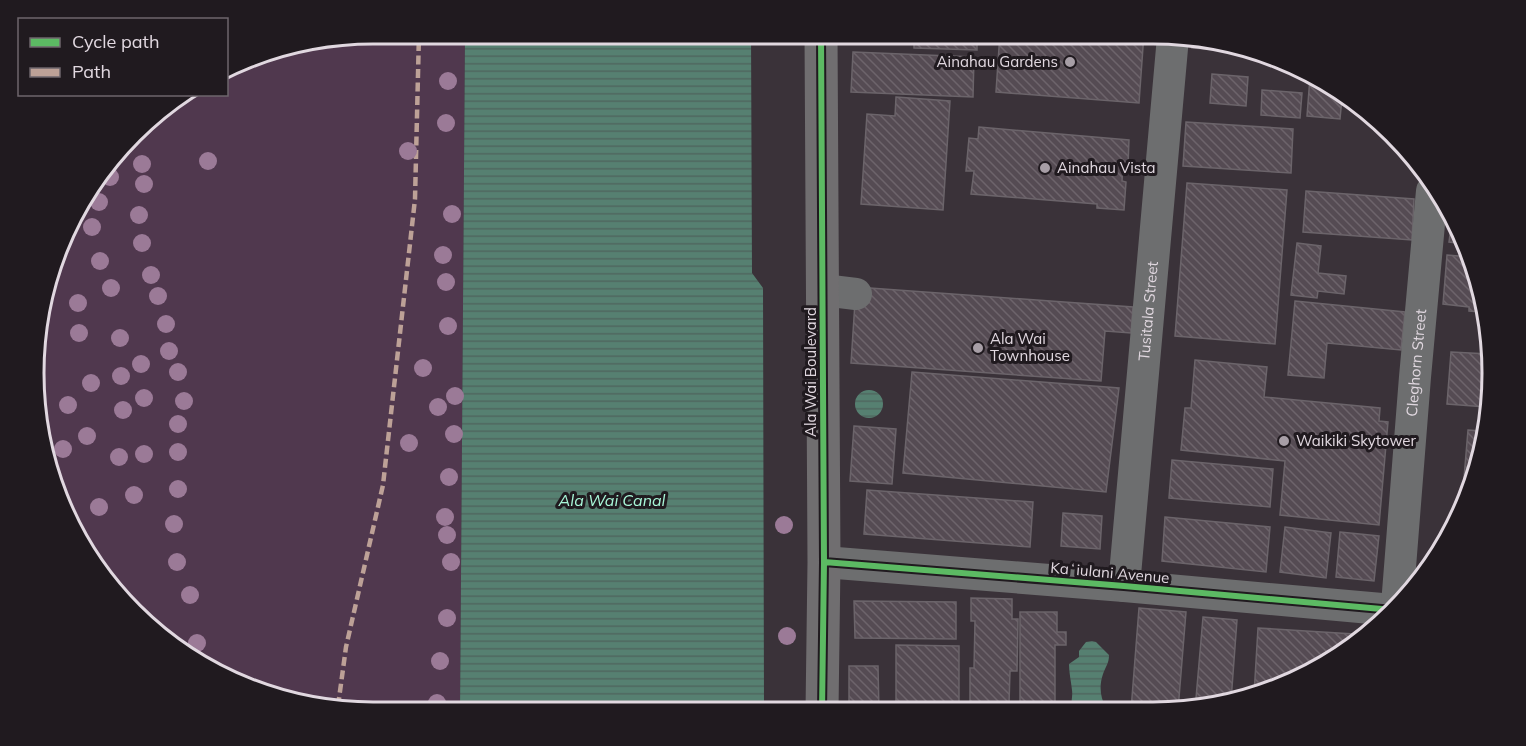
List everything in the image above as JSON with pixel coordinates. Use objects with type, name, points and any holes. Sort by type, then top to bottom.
[{"type":"main road","name":"Ala Wai Boulevard","points":[[821,44],[839,303],[824,562],[822,702]]},
{"type":"street","name":"Tusitala Street","points":[[1124,586],[1172,44]]},
{"type":"street","name":"Cleghorn Street","points":[[1398,593],[1431,197]]},
{"type":"street","name":"Kaʻiulani Avenue","points":[[824,562],[1383,609]]},
{"type":"shaded area","points":[[465,44],[460,702],[351,702],[309,696],[267,685],[227,669],[190,647],[156,621],[112,574],[77,519],[55,458],[44,395],[46,330],[61,267],[77,227],[99,190],[125,156],[156,125],[195,96],[228,96],[228,77],[267,61],[330,46]]},
{"type":"water","name":"Ala Wai Canal","points":[[465,44],[751,44],[752,273],[763,288],[764,702],[460,702]]},
{"type":"water","points":[[869,390],[879,394],[883,404],[879,414],[869,418],[859,414],[855,404],[859,394]]},
{"type":"water","points":[[1086,642],[1096,642],[1109,655],[1102,678],[1101,696],[1104,702],[1072,702],[1069,664],[1079,657],[1079,651]]},
{"type":"building","points":[[914,44],[977,44],[977,50],[914,48]]},
{"type":"building","name":"Ainahau Gardens","points":[[999,44],[1143,44],[1139,103],[996,92]]},
{"type":"building","points":[[1192,46],[1213,49],[1192,48]]},
{"type":"building","points":[[853,52],[974,57],[973,97],[851,92]]},
{"type":"building","points":[[1212,74],[1248,77],[1246,106],[1210,103]]},
{"type":"building","points":[[1310,83],[1342,103],[1340,119],[1307,116]]},
{"type":"building","points":[[1262,90],[1302,93],[1300,118],[1261,115]]},
{"type":"building","points":[[896,97],[950,101],[943,210],[861,204],[867,114],[895,116]]},
{"type":"building","points":[[1186,122],[1293,129],[1291,173],[1183,166]]},
{"type":"building","name":"Ainahau Vista","points":[[979,127],[1129,140],[1128,165],[1123,164],[1122,181],[1126,182],[1124,210],[1097,208],[1097,204],[971,194],[974,171],[966,171],[969,138],[978,139]]},
{"type":"building","points":[[1187,183],[1287,190],[1275,344],[1175,336]]},
{"type":"building","points":[[1306,191],[1414,199],[1412,240],[1303,232]]},
{"type":"building","points":[[1451,231],[1455,243],[1449,242]]},
{"type":"building","points":[[1297,243],[1321,246],[1318,273],[1346,276],[1344,294],[1318,291],[1317,298],[1291,295]]},
{"type":"building","points":[[1447,255],[1461,256],[1476,312],[1469,311],[1469,307],[1443,304]]},
{"type":"building","name":"Ala Wai Townhouse","points":[[856,287],[1133,307],[1131,333],[1105,331],[1101,381],[851,363]]},
{"type":"building","points":[[1295,301],[1405,312],[1401,350],[1327,343],[1324,378],[1288,375]]},
{"type":"building","points":[[1451,352],[1482,354],[1481,407],[1447,404]]},
{"type":"building","name":"Waikiki Skytower","points":[[1195,360],[1267,367],[1264,397],[1380,408],[1379,421],[1388,422],[1379,525],[1280,515],[1285,461],[1181,450],[1185,408],[1191,408]]},
{"type":"building","points":[[912,372],[1119,388],[1106,492],[903,473]]},
{"type":"building","points":[[854,426],[896,429],[892,484],[850,481]]},
{"type":"building","points":[[1468,430],[1477,431],[1471,458],[1464,482]]},
{"type":"building","points":[[1172,460],[1273,469],[1270,507],[1169,498]]},
{"type":"building","points":[[867,490],[1033,502],[1030,547],[864,534]]},
{"type":"building","points":[[1063,513],[1102,516],[1100,549],[1061,546]]},
{"type":"building","points":[[1165,517],[1270,527],[1266,572],[1162,561]]},
{"type":"building","points":[[1285,527],[1331,533],[1326,578],[1280,572]]},
{"type":"building","points":[[1340,532],[1379,536],[1374,581],[1336,577]]},
{"type":"building","points":[[971,598],[1012,599],[1012,619],[1018,619],[1017,671],[1010,671],[1009,702],[970,702],[970,668],[974,668],[975,621],[971,621]]},
{"type":"building","points":[[854,601],[956,602],[956,639],[855,638]]},
{"type":"building","points":[[1139,608],[1186,612],[1179,702],[1132,702]]},
{"type":"building","points":[[1020,612],[1057,612],[1057,632],[1066,632],[1066,645],[1055,645],[1055,702],[1020,702]]},
{"type":"building","points":[[1203,617],[1237,620],[1232,693],[1196,700]]},
{"type":"building","points":[[1258,628],[1354,634],[1299,669],[1255,686]]},
{"type":"building","points":[[896,645],[959,646],[959,702],[896,702]]},
{"type":"building","points":[[849,666],[878,666],[879,702],[849,702]]},
{"type":"marked path","points":[[339,701],[346,647],[383,485],[415,199],[419,44]]},
{"type":"cycle path","points":[[821,44],[824,562],[822,702]]},
{"type":"cycle path","points":[[824,562],[1383,609]]},
{"type":"place","name":"Ainahau Gardens","points":[[1070,62]]},
{"type":"place","name":"Ainahau Vista","points":[[1045,168]]},
{"type":"place","name":"Ala Wai Townhouse","points":[[978,348]]},
{"type":"place","name":"Waikiki Skytower","points":[[1284,441]]}]
